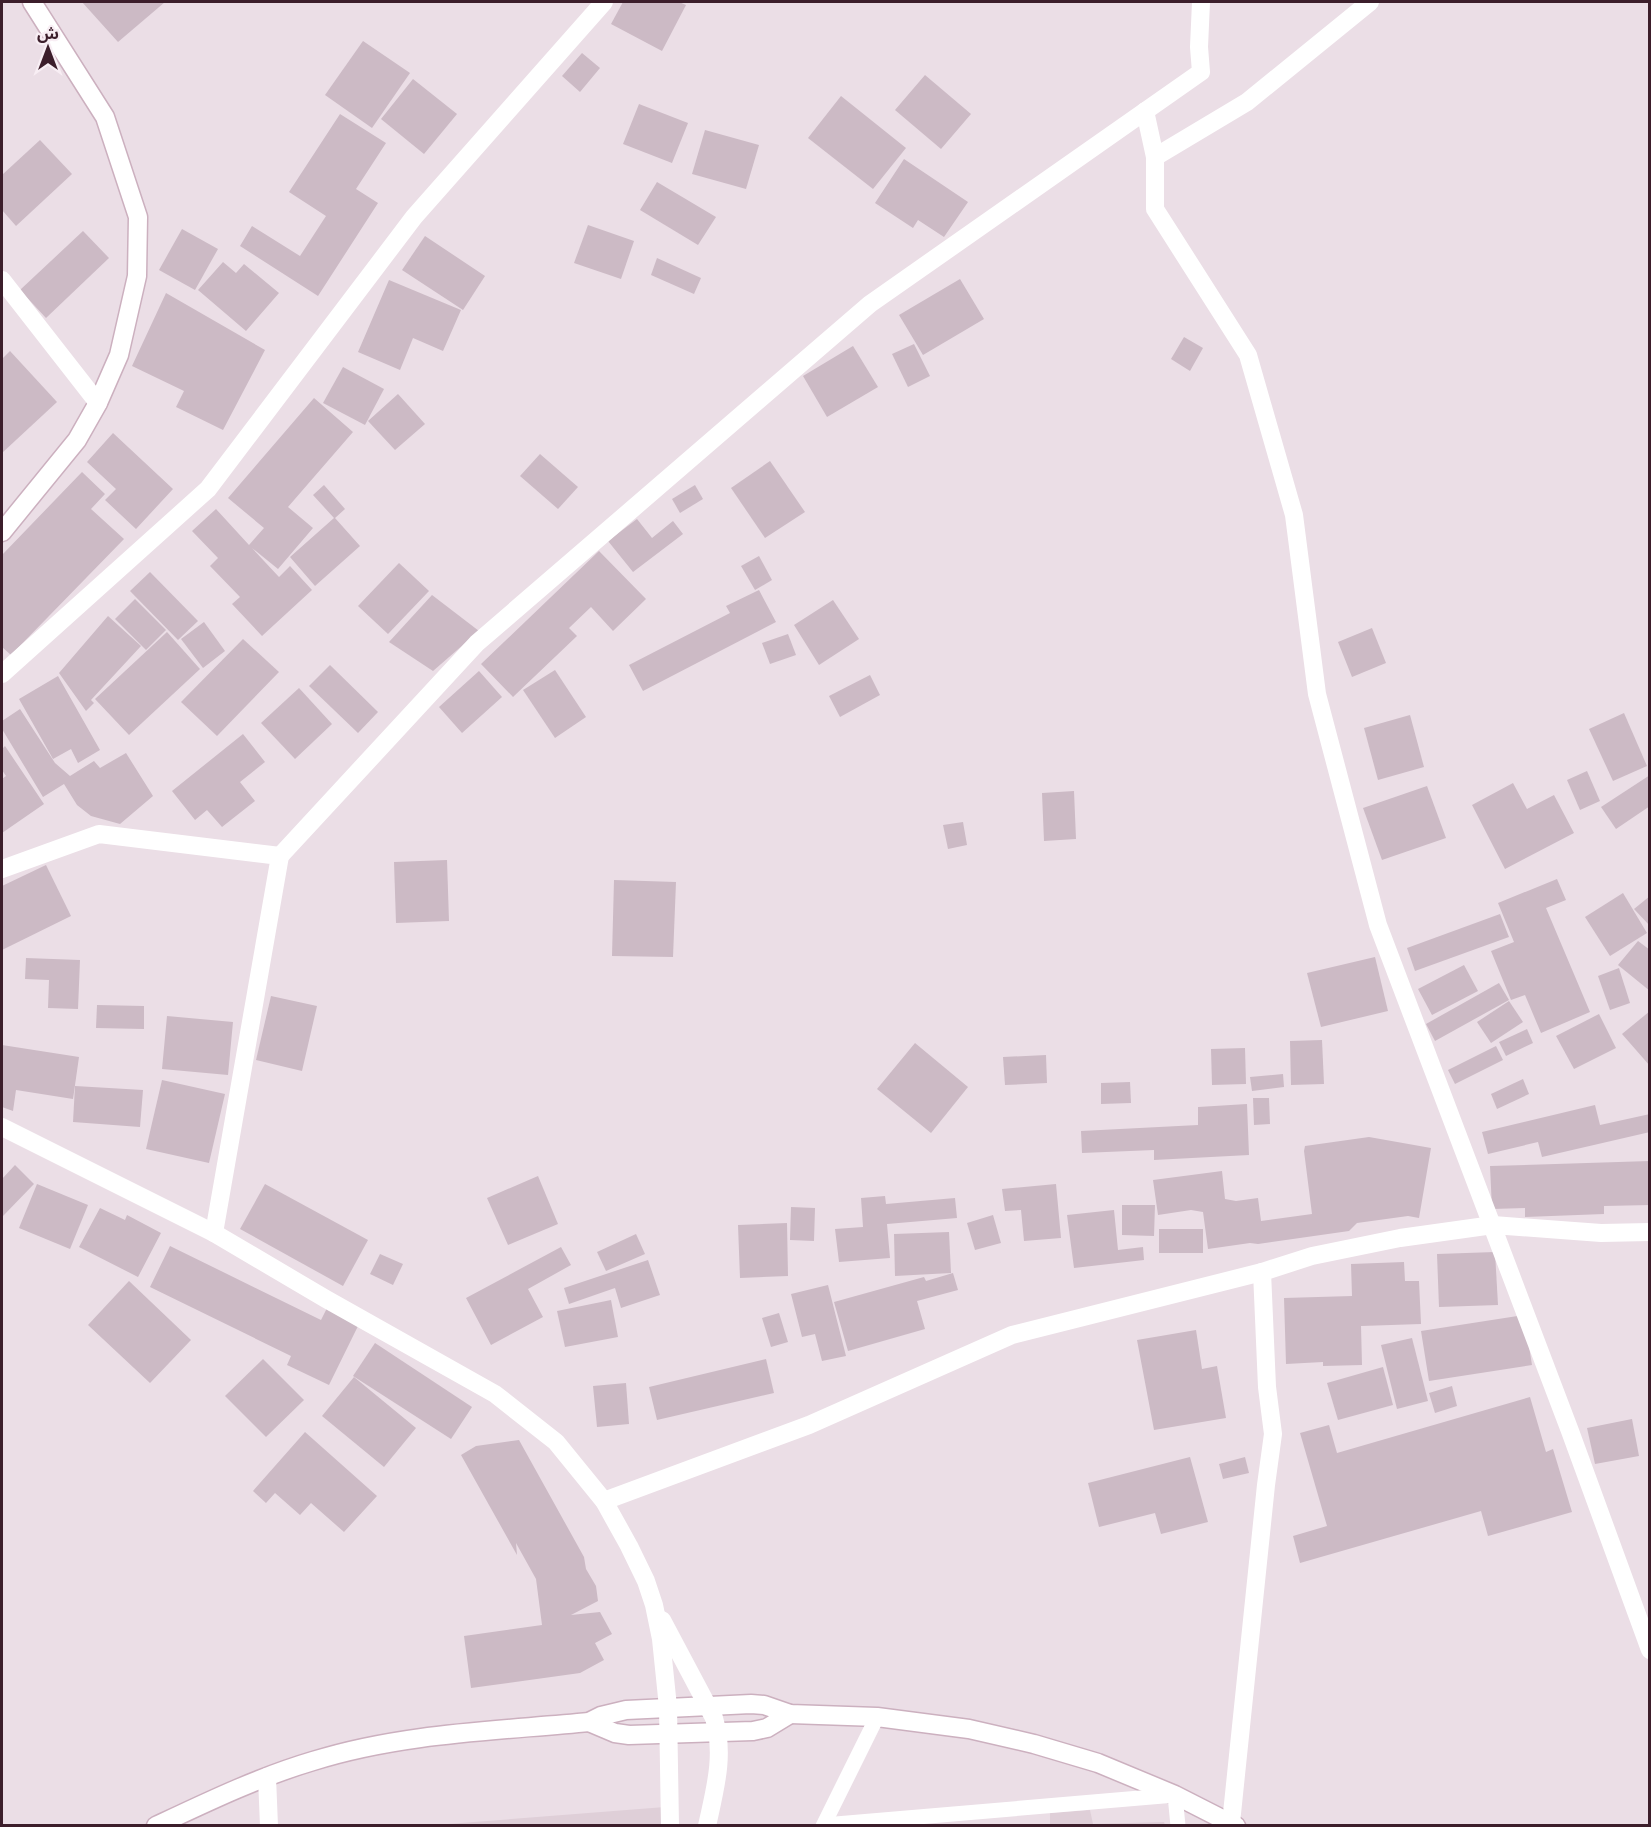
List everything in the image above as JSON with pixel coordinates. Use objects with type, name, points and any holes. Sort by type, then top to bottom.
[{"type":"street","points":[[2,532],[77,440],[98,403],[119,355],[137,276],[138,217],[105,117],[32,2]]},
{"type":"street","points":[[2,674],[208,489],[414,217],[604,2]]},
{"type":"street","points":[[214,1233],[280,856],[486,635],[870,304],[1201,72],[1198,47],[1201,2]]},
{"type":"street","points":[[1155,157],[1247,102],[1370,2]]},
{"type":"street","points":[[1144,111],[1155,157],[1155,209],[1248,356],[1294,515],[1317,694],[1378,925],[1650,1650]]},
{"type":"street","points":[[2,280],[98,403]]},
{"type":"street","points":[[2,869],[99,834],[280,856]]},
{"type":"street","points":[[2,1127],[214,1233],[495,1394],[555,1442],[604,1501],[646,1581],[654,1605],[668,1707],[670,1826]]},
{"type":"street","points":[[604,1501],[809,1425],[1012,1335],[1262,1272],[1312,1256],[1389,1240],[1492,1225],[1601,1233],[1650,1232]]},
{"type":"street","points":[[156,1826],[267,1776],[313,1760],[374,1745],[428,1737],[589,1722],[601,1716],[626,1710],[751,1704],[764,1705],[790,1714],[877,1717],[969,1729],[1034,1744],[1098,1763],[1234,1824],[1266,1485],[1273,1434],[1267,1387],[1262,1272]]},
{"type":"street","points":[[654,1605],[708,1706],[718,1733],[717,1781],[707,1826]]},
{"type":"street","points":[[589,1722],[615,1733],[669,1735],[753,1731],[767,1728],[790,1714]]},
{"type":"street","points":[[267,1776],[269,1826]]},
{"type":"lane","points":[[823,1825],[877,1717]]},
{"type":"lane","points":[[823,1825],[1175,1796],[1178,1826]]},
{"type":"shaded area","points":[[665,1807],[664,1825],[435,1825]]},
{"type":"shaded area","points":[[1090,1810],[1093,1824],[1164,1822],[1165,1825],[1050,1825],[1050,1813]]},
{"type":"building","points":[[82,2],[165,2],[118,42]]},
{"type":"building","points":[[623,2],[679,2],[686,5],[662,51],[611,24]]},
{"type":"building","points":[[363,41],[410,73],[372,128],[325,95]]},
{"type":"building","points":[[582,53],[600,68],[580,92],[562,76]]},
{"type":"building","points":[[925,75],[971,114],[941,149],[895,110]]},
{"type":"building","points":[[413,79],[457,114],[424,154],[381,119]]},
{"type":"building","points":[[841,96],[906,148],[873,189],[808,138]]},
{"type":"building","points":[[639,104],[688,123],[672,163],[623,144]]},
{"type":"building","points":[[340,114],[386,143],[356,189],[378,203],[318,296],[240,246],[252,226],[300,256],[326,216],[289,192]]},
{"type":"building","points":[[705,130],[759,145],[746,189],[692,174]]},
{"type":"building","points":[[40,140],[72,174],[16,226],[2,210],[2,175]]},
{"type":"building","points":[[904,159],[968,202],[944,237],[918,220],[913,228],[875,203]]},
{"type":"building","points":[[657,182],[716,217],[698,245],[640,210]]},
{"type":"building","points":[[588,225],[634,241],[621,279],[574,263]]},
{"type":"building","points":[[182,229],[218,249],[195,290],[159,270]]},
{"type":"building","points":[[83,231],[109,258],[46,318],[20,290]]},
{"type":"building","points":[[425,236],[485,276],[463,310],[402,270]]},
{"type":"building","points":[[657,258],[701,278],[694,294],[651,275]]},
{"type":"building","points":[[223,262],[236,273],[244,264],[279,293],[246,331],[198,290]]},
{"type":"building","points":[[960,279],[984,319],[923,355],[899,315]]},
{"type":"building","points":[[389,280],[461,310],[443,351],[413,338],[400,370],[358,352]]},
{"type":"building","points":[[166,293],[265,350],[223,430],[176,407],[184,391],[132,366]]},
{"type":"building","points":[[1184,337],[1203,348],[1190,371],[1171,359]]},
{"type":"building","points":[[914,344],[930,376],[908,387],[892,354]]},
{"type":"building","points":[[853,346],[878,387],[827,417],[803,376]]},
{"type":"building","points":[[10,351],[57,402],[2,453],[2,359]]},
{"type":"building","points":[[343,367],[384,389],[365,425],[323,403]]},
{"type":"building","points":[[398,394],[425,424],[395,450],[368,421]]},
{"type":"building","points":[[314,398],[353,432],[288,507],[313,528],[278,569],[252,548],[279,577],[290,566],[312,590],[262,636],[232,604],[240,597],[210,566],[218,558],[192,531],[216,509],[249,545],[264,528],[228,498]]},
{"type":"building","points":[[113,433],[173,489],[136,529],[105,500],[116,489],[87,462]]},
{"type":"building","points":[[540,454],[578,487],[558,509],[520,476]]},
{"type":"building","points":[[770,461],[805,512],[765,538],[731,488]]},
{"type":"building","points":[[82,472],[105,494],[91,509],[124,539],[11,655],[2,647],[2,555]]},
{"type":"building","points":[[324,485],[345,509],[335,518],[360,546],[315,586],[290,557],[334,518],[313,495]]},
{"type":"building","points":[[695,485],[703,499],[680,513],[672,499]]},
{"type":"building","points":[[637,519],[652,538],[673,521],[683,534],[633,572],[608,541]]},
{"type":"building","points":[[599,551],[646,599],[613,631],[591,607],[569,628],[577,636],[513,697],[481,664]]},
{"type":"building","points":[[759,556],[772,580],[755,590],[741,566]]},
{"type":"building","points":[[399,563],[429,591],[388,634],[358,606]]},
{"type":"building","points":[[150,572],[198,621],[178,640],[130,591]]},
{"type":"building","points":[[759,590],[776,622],[643,691],[629,665],[730,613],[726,606]]},
{"type":"building","points":[[432,595],[479,631],[433,671],[389,642]]},
{"type":"building","points":[[135,599],[166,630],[146,650],[115,619]]},
{"type":"building","points":[[833,600],[859,639],[819,665],[794,625]]},
{"type":"building","points":[[108,616],[141,646],[91,700],[94,703],[86,711],[59,673]]},
{"type":"building","points":[[204,622],[225,651],[203,668],[181,639]]},
{"type":"building","points":[[1372,628],[1386,663],[1352,677],[1338,642]]},
{"type":"building","points":[[167,632],[200,669],[129,735],[95,699]]},
{"type":"building","points":[[788,634],[796,655],[770,664],[762,643]]},
{"type":"building","points":[[243,639],[279,672],[217,736],[181,702]]},
{"type":"building","points":[[330,665],[378,712],[358,733],[309,686]]},
{"type":"building","points":[[555,670],[586,717],[555,738],[523,690]]},
{"type":"building","points":[[479,671],[502,697],[462,733],[439,707]]},
{"type":"building","points":[[870,675],[880,695],[840,717],[829,696]]},
{"type":"building","points":[[58,676],[100,750],[78,763],[71,749],[53,759],[19,699]]},
{"type":"building","points":[[299,688],[332,724],[295,759],[261,723]]},
{"type":"building","points":[[20,709],[55,763],[70,776],[94,761],[100,768],[126,753],[153,796],[120,824],[91,816],[77,805],[64,784],[43,797],[2,729],[2,721]]},
{"type":"building","points":[[1624,713],[1647,766],[1613,781],[1589,729]]},
{"type":"building","points":[[1410,715],[1424,767],[1378,780],[1364,728]]},
{"type":"building","points":[[243,734],[265,762],[240,782],[255,801],[222,827],[207,810],[195,820],[172,791]]},
{"type":"building","points":[[5,746],[44,804],[2,833],[2,779],[6,776],[2,770],[2,749]]},
{"type":"building","points":[[1587,771],[1600,801],[1580,810],[1567,780]]},
{"type":"building","points":[[1650,775],[1650,806],[1616,829],[1601,807]]},
{"type":"building","points":[[1513,783],[1527,809],[1554,795],[1574,833],[1505,869],[1472,805]]},
{"type":"building","points":[[1427,786],[1446,838],[1382,860],[1363,808]]},
{"type":"building","points":[[1074,791],[1076,839],[1044,841],[1042,793]]},
{"type":"building","points":[[963,822],[967,845],[948,849],[943,825]]},
{"type":"building","points":[[447,860],[449,921],[396,923],[394,862]]},
{"type":"building","points":[[46,865],[71,916],[2,950],[2,886]]},
{"type":"building","points":[[1557,879],[1566,900],[1546,908],[1590,1012],[1541,1033],[1525,995],[1511,1000],[1491,951],[1514,942],[1498,903]]},
{"type":"building","points":[[614,880],[676,882],[673,957],[612,956]]},
{"type":"building","points":[[1623,893],[1647,933],[1610,956],[1585,917]]},
{"type":"building","points":[[1650,896],[1650,926],[1634,909]]},
{"type":"building","points":[[1500,914],[1509,937],[1415,971],[1407,948]]},
{"type":"building","points":[[1638,941],[1650,950],[1650,991],[1618,965]]},
{"type":"building","points":[[1375,957],[1388,1011],[1321,1027],[1307,973]]},
{"type":"building","points":[[26,958],[80,960],[78,1009],[48,1008],[49,980],[25,979]]},
{"type":"building","points":[[1464,965],[1478,991],[1432,1015],[1418,989]]},
{"type":"building","points":[[1619,968],[1630,1003],[1610,1010],[1598,976]]},
{"type":"building","points":[[1499,983],[1509,1000],[1435,1041],[1426,1024]]},
{"type":"building","points":[[271,996],[317,1006],[302,1071],[256,1060]]},
{"type":"building","points":[[1509,1001],[1523,1022],[1491,1043],[1477,1022]]},
{"type":"building","points":[[97,1005],[144,1006],[144,1029],[96,1028]]},
{"type":"building","points":[[1650,1011],[1650,1066],[1622,1034]]},
{"type":"building","points":[[1599,1014],[1616,1048],[1574,1069],[1556,1036]]},
{"type":"building","points":[[167,1016],[233,1022],[228,1075],[162,1069]]},
{"type":"building","points":[[1527,1029],[1533,1043],[1506,1056],[1499,1042]]},
{"type":"building","points":[[1322,1040],[1324,1084],[1291,1085],[1290,1041]]},
{"type":"building","points":[[915,1043],[968,1087],[931,1133],[877,1089]]},
{"type":"building","points":[[2,1045],[79,1057],[73,1099],[16,1090],[13,1111],[2,1107]]},
{"type":"building","points":[[1496,1046],[1503,1060],[1455,1084],[1448,1070]]},
{"type":"building","points":[[1245,1048],[1246,1084],[1212,1085],[1211,1049]]},
{"type":"building","points":[[1046,1055],[1047,1083],[1005,1085],[1003,1057]]},
{"type":"building","points":[[1283,1074],[1284,1087],[1252,1091],[1250,1077]]},
{"type":"building","points":[[1523,1079],[1529,1094],[1497,1109],[1491,1094]]},
{"type":"building","points":[[162,1080],[225,1094],[209,1163],[146,1149]]},
{"type":"building","points":[[1130,1082],[1131,1103],[1101,1104],[1101,1083]]},
{"type":"building","points":[[75,1086],[143,1090],[140,1127],[73,1122]]},
{"type":"building","points":[[1253,1098],[1269,1098],[1270,1124],[1254,1125]]},
{"type":"building","points":[[1247,1104],[1249,1155],[1154,1160],[1154,1150],[1082,1153],[1081,1131],[1198,1125],[1198,1107]]},
{"type":"building","points":[[1595,1105],[1600,1125],[1650,1114],[1650,1132],[1542,1157],[1538,1142],[1488,1154],[1482,1132]]},
{"type":"building","points":[[1369,1137],[1431,1148],[1419,1218],[1408,1216],[1357,1223],[1349,1231],[1208,1249],[1203,1212],[1191,1210],[1158,1215],[1153,1180],[1222,1171],[1225,1199],[1236,1201],[1258,1198],[1261,1221],[1312,1214],[1305,1146]]},
{"type":"building","points":[[1650,1161],[1650,1205],[1604,1206],[1604,1214],[1525,1217],[1525,1208],[1492,1209],[1490,1166]]},
{"type":"building","points":[[15,1165],[34,1184],[2,1217],[2,1179]]},
{"type":"building","points":[[538,1176],[558,1224],[508,1245],[487,1198]]},
{"type":"building","points":[[37,1184],[88,1205],[70,1249],[19,1228]]},
{"type":"building","points":[[265,1184],[368,1240],[343,1286],[240,1229]]},
{"type":"building","points":[[1056,1184],[1061,1238],[1024,1241],[1021,1210],[1005,1211],[1002,1189]]},
{"type":"building","points":[[885,1196],[886,1204],[955,1198],[957,1218],[887,1224],[890,1258],[839,1262],[835,1229],[863,1227],[861,1198]]},
{"type":"building","points":[[1122,1205],[1155,1205],[1154,1236],[1122,1235]]},
{"type":"building","points":[[791,1207],[815,1208],[814,1241],[790,1240]]},
{"type":"building","points":[[100,1208],[125,1220],[127,1215],[161,1233],[138,1277],[79,1247]]},
{"type":"building","points":[[1114,1210],[1118,1250],[1143,1247],[1144,1260],[1074,1268],[1067,1215]]},
{"type":"building","points":[[993,1215],[1001,1243],[975,1250],[967,1223]]},
{"type":"building","points":[[787,1223],[788,1276],[740,1278],[738,1225]]},
{"type":"building","points":[[1159,1229],[1203,1229],[1203,1253],[1159,1253]]},
{"type":"building","points":[[949,1232],[951,1273],[895,1276],[894,1234]]},
{"type":"building","points":[[636,1234],[645,1254],[606,1271],[597,1252]]},
{"type":"building","points":[[170,1246],[321,1320],[327,1308],[359,1324],[329,1385],[287,1365],[291,1356],[150,1287]]},
{"type":"building","points":[[561,1247],[571,1265],[528,1289],[543,1317],[491,1345],[466,1298]]},
{"type":"building","points":[[1495,1252],[1498,1305],[1439,1307],[1437,1254]]},
{"type":"building","points":[[380,1254],[403,1264],[393,1285],[370,1274]]},
{"type":"building","points":[[648,1260],[660,1295],[621,1308],[615,1288],[569,1304],[564,1288]]},
{"type":"building","points":[[1404,1262],[1405,1281],[1419,1281],[1421,1324],[1361,1326],[1362,1365],[1323,1366],[1323,1362],[1286,1364],[1284,1298],[1352,1296],[1351,1264]]},
{"type":"building","points":[[953,1273],[958,1290],[917,1301],[925,1329],[848,1351],[834,1302],[924,1277],[926,1281]]},
{"type":"building","points":[[129,1281],[191,1340],[150,1383],[88,1325]]},
{"type":"building","points":[[828,1285],[846,1356],[822,1361],[815,1334],[802,1337],[791,1294]]},
{"type":"building","points":[[611,1300],[618,1337],[565,1347],[557,1311]]},
{"type":"building","points":[[779,1313],[788,1342],[771,1347],[762,1318]]},
{"type":"building","points":[[1524,1315],[1532,1365],[1429,1381],[1421,1331]]},
{"type":"building","points":[[1196,1330],[1202,1369],[1217,1366],[1226,1418],[1154,1430],[1137,1340]]},
{"type":"building","points":[[1412,1338],[1428,1401],[1397,1409],[1381,1345]]},
{"type":"building","points":[[375,1343],[472,1407],[451,1439],[353,1376]]},
{"type":"building","points":[[263,1359],[304,1400],[266,1437],[225,1396]]},
{"type":"building","points":[[766,1359],[774,1393],[657,1420],[649,1387]]},
{"type":"building","points":[[1383,1367],[1393,1405],[1338,1420],[1327,1383]]},
{"type":"building","points":[[354,1377],[416,1428],[384,1467],[322,1416]]},
{"type":"building","points":[[626,1383],[629,1424],[597,1427],[593,1386]]},
{"type":"building","points":[[1452,1386],[1457,1406],[1435,1413],[1429,1393]]},
{"type":"building","points":[[1530,1397],[1546,1452],[1553,1449],[1572,1512],[1488,1536],[1481,1511],[1300,1563],[1293,1536],[1327,1526],[1300,1433],[1329,1425],[1337,1453]]},
{"type":"building","points":[[1632,1419],[1639,1456],[1595,1464],[1587,1428]]},
{"type":"building","points":[[305,1432],[377,1496],[344,1532],[311,1503],[300,1515],[275,1493],[266,1503],[253,1491]]},
{"type":"building","points":[[519,1440],[584,1557],[586,1569],[596,1586],[598,1601],[571,1615],[600,1612],[612,1634],[595,1643],[604,1660],[580,1673],[471,1688],[464,1636],[542,1625],[536,1579],[516,1543],[517,1555],[461,1455],[476,1446]]},
{"type":"building","points":[[1190,1457],[1208,1522],[1161,1534],[1155,1513],[1099,1527],[1088,1483]]},
{"type":"building","points":[[1245,1457],[1249,1473],[1223,1479],[1219,1464]]}]
